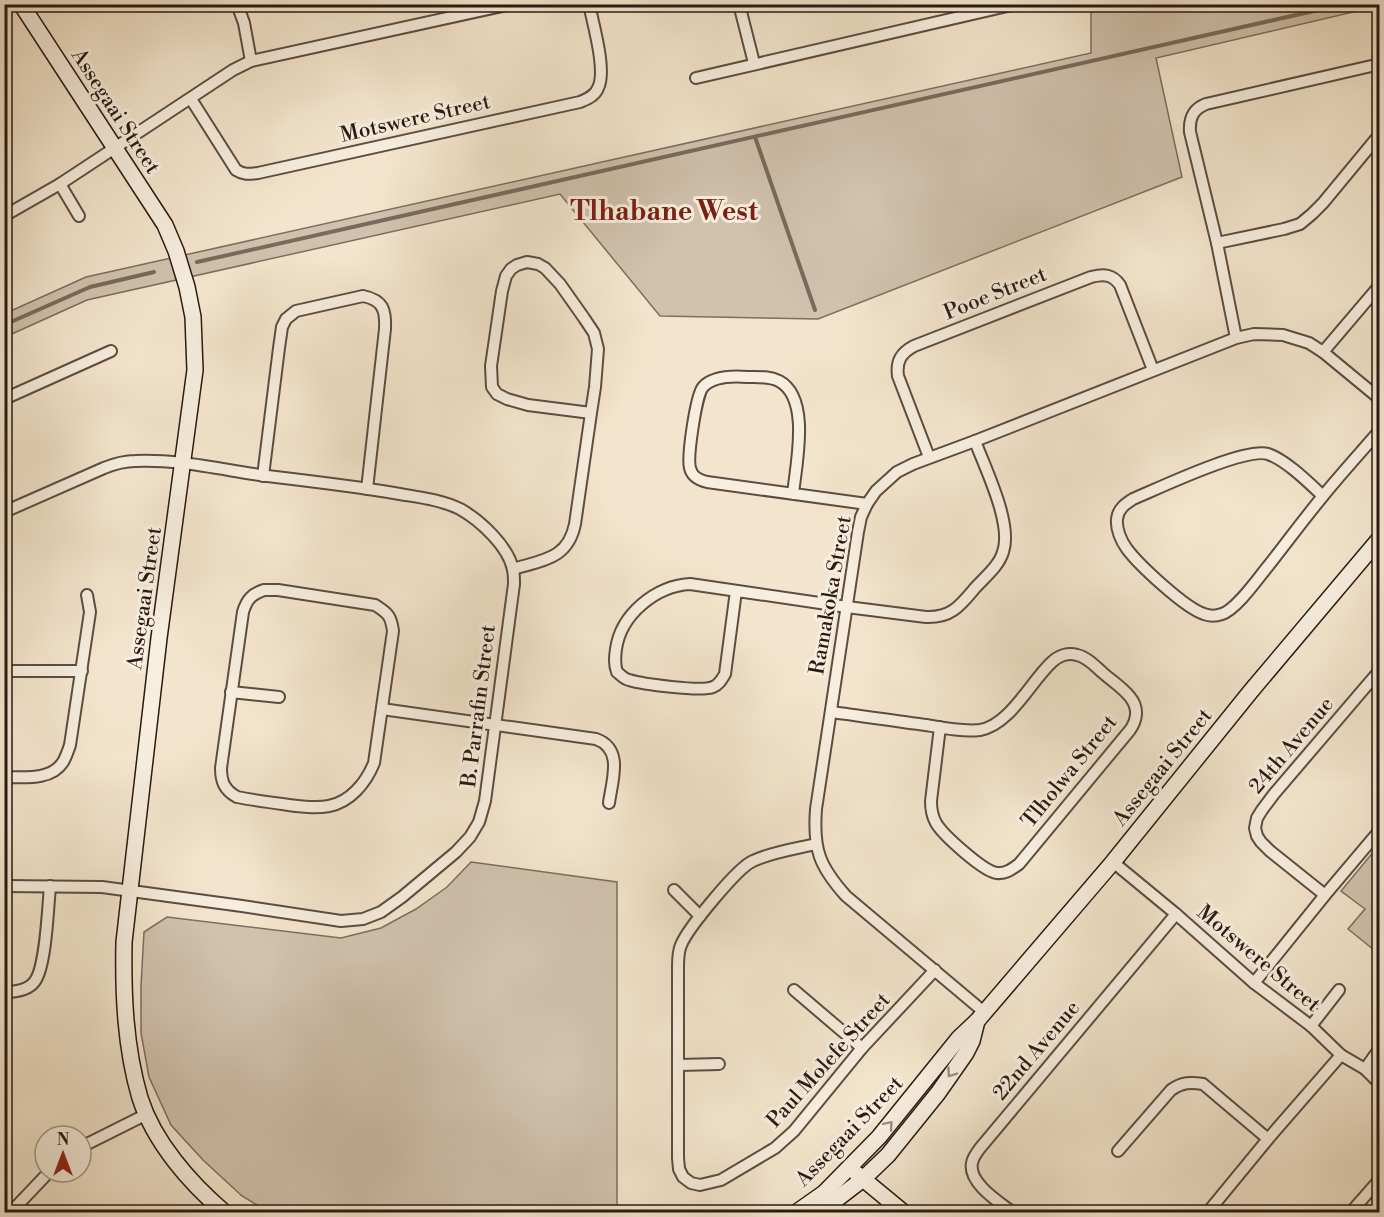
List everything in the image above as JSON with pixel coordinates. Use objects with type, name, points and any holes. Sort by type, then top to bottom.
[{"type":"street","name":"Assegaai Street","points":[[21,4],[165,225],[187,287],[193,317],[195,370],[159,638],[129,891],[124,942],[124,1004],[128,1045],[147,1114],[174,1160],[201,1193],[224,1212]]},
{"type":"street","points":[[237,4],[244,23],[251,61]]},
{"type":"street","points":[[4,216],[60,184],[233,70],[251,61],[511,4]]},
{"type":"street","name":"Motswere Street","points":[[191,99],[236,170],[242,174],[258,174],[580,102],[590,97],[598,89],[602,77],[589,4]]},
{"type":"street","points":[[739,4],[754,63]]},
{"type":"street","points":[[696,78],[1016,4]]},
{"type":"street","points":[[1236,338],[1217,243],[1190,132],[1194,112],[1206,104],[1380,64]]},
{"type":"street","points":[[1217,243],[1300,224],[1323,203],[1380,134]]},
{"type":"street","points":[[60,184],[79,216]]},
{"type":"street","points":[[4,512],[121,462],[149,461],[367,489],[443,502],[460,509],[478,521],[496,539],[513,569],[553,557],[568,544],[573,534],[591,413],[598,349],[594,333],[560,284],[545,268],[527,262],[517,265],[506,276],[492,366],[492,387],[497,394],[528,405],[591,413]]},
{"type":"street","name":"Pooe Street","points":[[929,457],[898,376],[898,363],[901,356],[914,346],[1091,276],[1102,274],[1110,276],[1120,285],[1153,370]]},
{"type":"street","points":[[1323,351],[1380,285]]},
{"type":"street","points":[[263,476],[282,327],[286,319],[296,311],[363,296],[374,298],[380,303],[386,318],[367,489]]},
{"type":"street","name":"Ramakoka Street","points":[[981,1017],[935,970],[846,896],[826,870],[816,844],[816,809],[858,532],[867,504],[876,491],[897,472],[929,457],[1236,338],[1254,334],[1283,335],[1309,343],[1323,351],[1380,399]]},
{"type":"street","points":[[4,399],[111,351]]},
{"type":"street","points":[[793,494],[799,419],[795,400],[789,390],[780,382],[769,378],[726,378],[707,383],[700,392],[690,447],[690,469],[693,476],[707,482],[793,494],[867,504]]},
{"type":"street","points":[[1323,496],[1276,457],[1256,453],[1229,459],[1133,499],[1119,511],[1117,527],[1127,548],[1136,559],[1176,597],[1203,614],[1212,616],[1221,614],[1231,609],[1248,591],[1323,496],[1380,430]]},
{"type":"street","points":[[735,591],[725,674],[720,683],[714,687],[696,689],[657,685],[627,680],[617,672],[615,658],[617,642],[630,615],[646,601],[678,584],[690,584],[926,617],[949,614],[959,608],[997,563],[1005,544],[1004,522],[975,441]]},
{"type":"street","name":"Assegaai Street","points":[[797,1212],[824,1193],[879,1137],[951,1047],[981,1017],[1113,862],[1251,691],[1380,538]]},
{"type":"street","name":"B. Parrafin Street","points":[[4,886],[102,887],[341,921],[363,919],[381,912],[456,852],[470,837],[479,822],[485,801],[514,584],[513,569]]},
{"type":"street","points":[[264,590],[278,590],[375,604],[386,611],[392,620],[393,631],[382,709],[374,764],[369,776],[351,795],[329,806],[301,806],[237,797],[224,787],[221,768],[243,612],[246,602],[253,594],[264,590]]},
{"type":"street","points":[[4,777],[46,775],[62,765],[70,745],[82,671],[90,612],[87,595]]},
{"type":"street","name":"Tlholwa Street","points":[[831,711],[940,727],[978,730],[991,728],[1022,699],[1052,662],[1060,656],[1069,654],[1078,655],[1089,661],[1129,696],[1135,703],[1137,711],[1130,730],[1018,864],[1011,870],[997,874],[978,864],[940,830],[934,821],[931,801],[940,727]]},
{"type":"street","name":"24th Avenue","points":[[1325,894],[1261,842],[1255,828],[1262,810],[1274,794],[1380,670]]},
{"type":"street","points":[[4,671],[82,671]]},
{"type":"street","points":[[231,692],[279,697]]},
{"type":"street","points":[[382,709],[604,742],[610,748],[614,763],[609,803]]},
{"type":"street","points":[[1254,983],[1380,830]]},
{"type":"street","name":"Paul Molefe Street","points":[[816,844],[751,861],[739,871],[693,923],[681,944],[678,955],[678,1158],[679,1169],[683,1177],[690,1183],[700,1185],[721,1180],[775,1148],[794,1131],[862,1048],[935,970]]},
{"type":"street","name":"Motswere Street","points":[[1113,862],[1254,983],[1311,1026],[1341,1055],[1365,1069],[1380,1084]]},
{"type":"street","points":[[4,992],[28,987],[34,983],[38,975],[44,946],[50,886]]},
{"type":"street","points":[[674,890],[700,916]]},
{"type":"street","name":"22nd Avenue","points":[[1012,1212],[978,1184],[972,1169],[975,1156],[1176,914]]},
{"type":"street","points":[[794,990],[862,1048]]},
{"type":"street","points":[[1311,1026],[1339,990]]},
{"type":"street","name":"Assegaai Street","points":[[816,1212],[863,1179],[888,1155],[938,1093],[966,1053],[981,1017]]},
{"type":"street","points":[[1365,1069],[1380,1048]]},
{"type":"street","points":[[1208,1212],[1341,1055]]},
{"type":"street","points":[[679,1065],[719,1064]]},
{"type":"street","points":[[1118,1151],[1171,1090],[1179,1085],[1193,1082],[1203,1084],[1268,1139]]},
{"type":"street","points":[[93,1141],[147,1114]]},
{"type":"street","points":[[848,1167],[903,1212]]},
{"type":"street","points":[[1351,1212],[1380,1179]]},
{"type":"street","points":[[4,1202],[13,1211],[39,1184]]},
{"type":"shaded area","points":[[1091,5],[1379,6],[1156,58],[1182,177],[818,319],[660,316],[560,194],[87,300],[5,337],[4,314],[86,277],[1091,53]]},
{"type":"shaded area","points":[[1379,845],[1379,954],[1348,929],[1365,909],[1341,891]]},
{"type":"shaded area","points":[[471,862],[617,882],[617,1212],[269,1212],[242,1196],[203,1160],[171,1125],[149,1077],[141,1033],[144,932],[167,917],[341,938],[381,928],[416,909],[447,887]]},
{"type":"waterway","points":[[197,262],[1345,4]]},
{"type":"waterway","points":[[755,137],[815,310]]},
{"type":"waterway","points":[[4,325],[90,287],[154,272]]},
{"type":"district","name":"Tlhabane West","points":[[664,211]]}]
